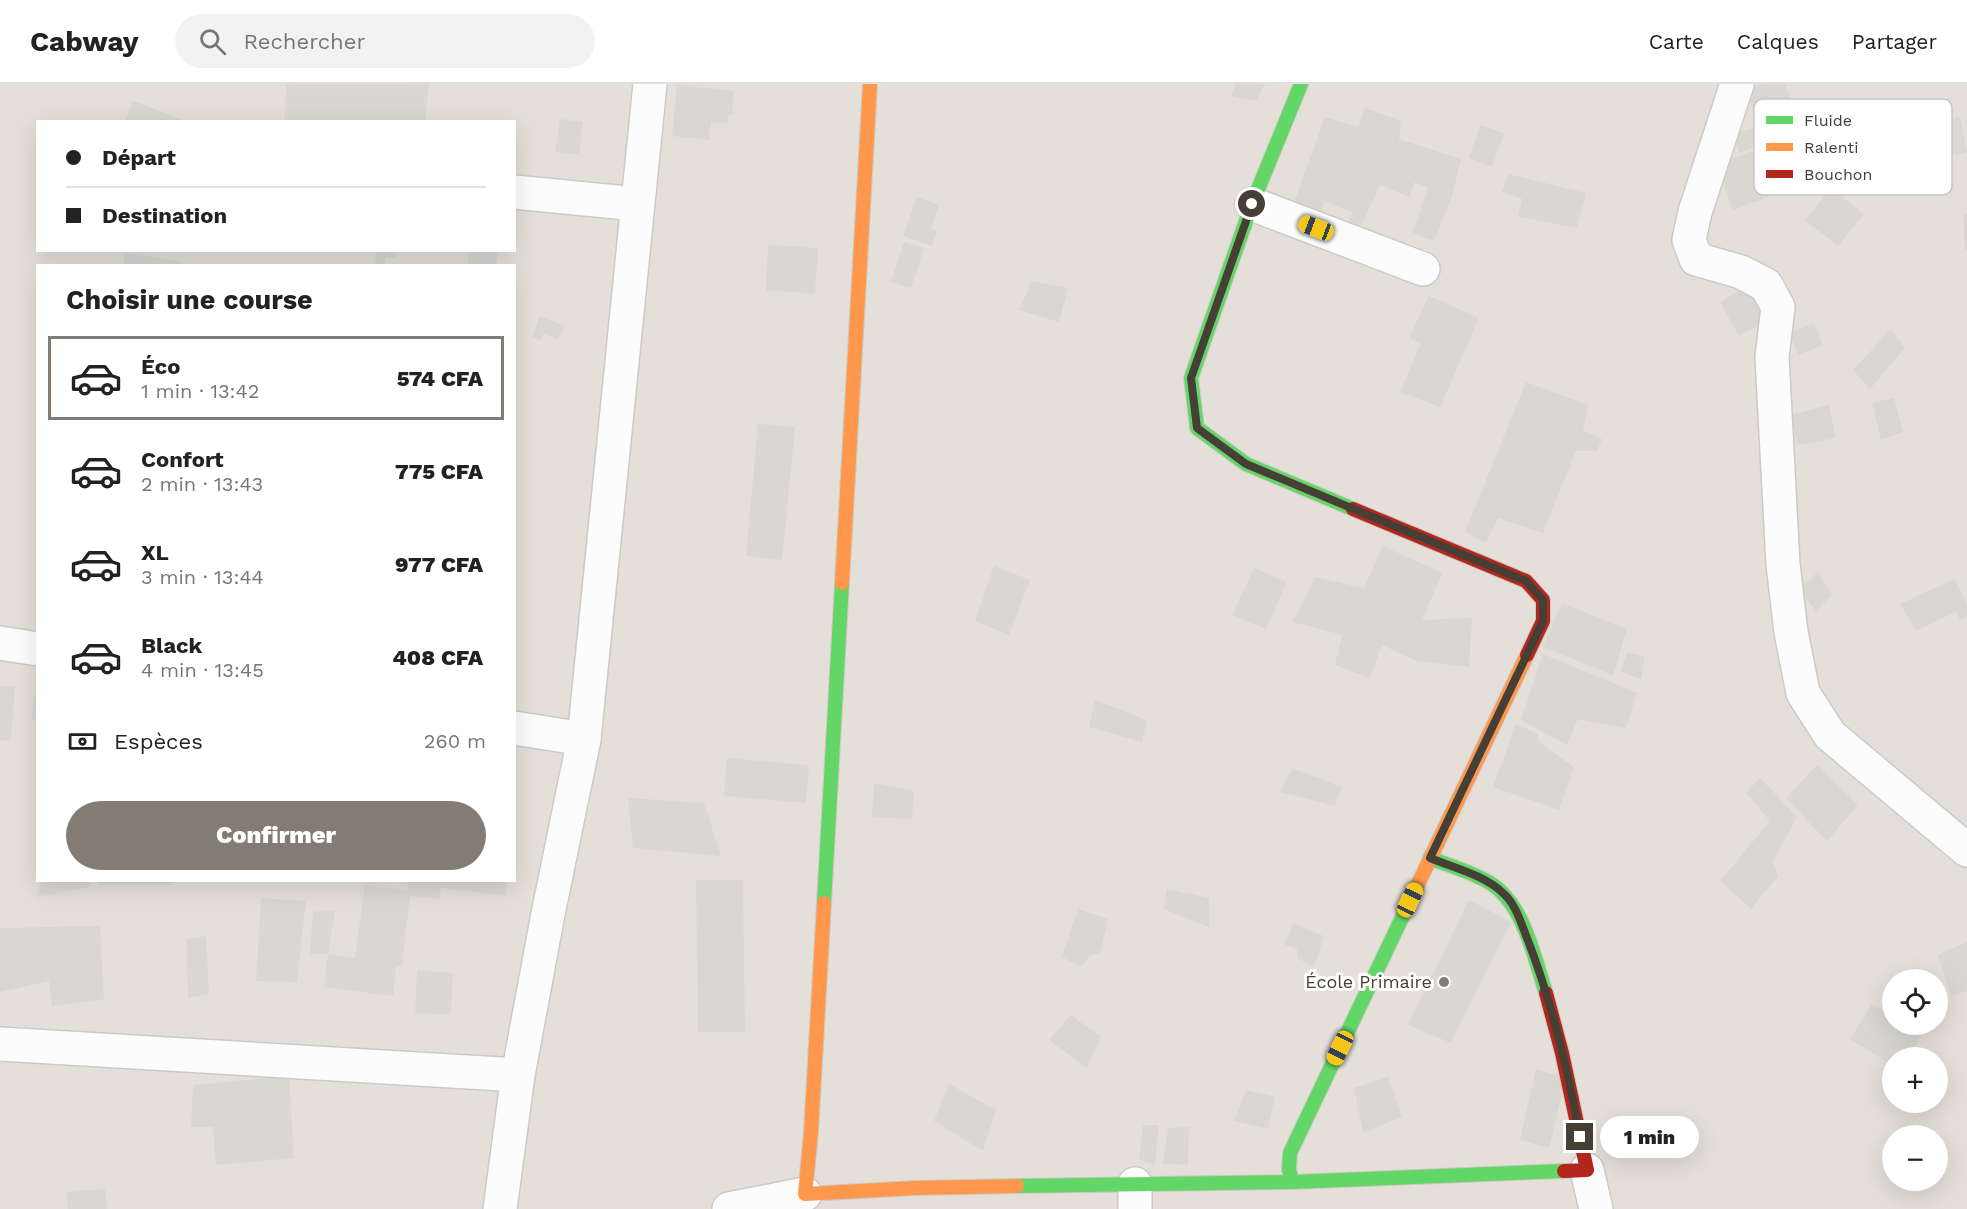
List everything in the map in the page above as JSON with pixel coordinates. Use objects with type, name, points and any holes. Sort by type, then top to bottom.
[{"type":"street","points":[[500,1209],[518,1075],[584,739],[650,84]]},
{"type":"street","points":[[804,1194],[812,1120],[870,84]]},
{"type":"street","points":[[1292,1182],[1289,1169],[1290,1153],[1543,621],[1543,600],[1526,581],[1246,464],[1197,428],[1191,378],[1252,204],[1300,84]]},
{"type":"street","points":[[1737,84],[1695,212],[1689,240],[1696,259],[1741,273],[1766,285],[1778,307],[1772,357],[1783,564],[1791,633],[1803,693],[1830,735],[1967,850]]},
{"type":"street","points":[[516,192],[637,204]]},
{"type":"street","points":[[1252,204],[1423,269]]},
{"type":"street","points":[[0,643],[36,649]]},
{"type":"street","points":[[516,728],[584,739]]},
{"type":"street","points":[[1430,858],[1485,880],[1504,894],[1515,908],[1536,961],[1569,1079],[1596,1209]]},
{"type":"street","points":[[0,1044],[518,1075]]},
{"type":"street","points":[[729,1209],[804,1194],[916,1188],[1135,1197],[1292,1182],[1587,1170]]},
{"type":"shaded area","points":[[0,84],[1967,84],[1967,1209],[0,1209]]},
{"type":"building","points":[[287,84],[429,84],[425,120],[284,120]]},
{"type":"building","points":[[1236,84],[1265,84],[1256,101],[1231,96]]},
{"type":"building","points":[[1763,84],[1785,84],[1790,99],[1754,99],[1754,113],[1746,90]]},
{"type":"building","points":[[677,85],[734,91],[732,115],[728,115],[727,123],[711,122],[709,140],[672,136]]},
{"type":"building","points":[[133,101],[181,119],[181,120],[126,120]]},
{"type":"building","points":[[1365,108],[1401,121],[1399,139],[1461,159],[1452,196],[1434,241],[1413,233],[1428,188],[1415,182],[1409,197],[1380,185],[1359,231],[1348,226],[1352,212],[1325,201],[1320,214],[1292,208],[1325,117],[1358,127]]},
{"type":"building","points":[[1960,117],[1967,152],[1952,155],[1952,118]]},
{"type":"building","points":[[560,119],[583,122],[579,155],[555,152]]},
{"type":"building","points":[[1480,125],[1504,133],[1492,167],[1469,158]]},
{"type":"building","points":[[1753,128],[1754,148],[1739,153],[1733,134]]},
{"type":"building","points":[[1752,151],[1754,195],[1767,195],[1768,197],[1733,210],[1716,164]]},
{"type":"building","points":[[1509,174],[1586,193],[1577,228],[1518,217],[1522,199],[1502,192]]},
{"type":"building","points":[[1825,195],[1840,195],[1864,214],[1838,246],[1805,220]]},
{"type":"building","points":[[917,197],[939,205],[931,229],[937,231],[932,246],[903,236]]},
{"type":"building","points":[[1963,214],[1967,214],[1967,249],[1965,250]]},
{"type":"building","points":[[904,242],[924,248],[911,288],[891,282]]},
{"type":"building","points":[[768,245],[818,248],[815,294],[766,290]]},
{"type":"building","points":[[376,252],[396,252],[396,258],[386,257],[385,264],[375,264]]},
{"type":"building","points":[[469,252],[498,252],[496,264],[467,264]]},
{"type":"building","points":[[125,253],[180,261],[179,264],[123,264]]},
{"type":"building","points":[[1032,281],[1068,288],[1059,322],[1019,310]]},
{"type":"building","points":[[1749,285],[1768,320],[1739,336],[1720,302]]},
{"type":"building","points":[[1429,296],[1479,318],[1440,407],[1400,392],[1421,343],[1409,338]]},
{"type":"building","points":[[540,316],[564,326],[558,340],[544,334],[541,341],[532,337]]},
{"type":"building","points":[[1814,323],[1823,345],[1798,355],[1789,333]]},
{"type":"building","points":[[1891,329],[1905,348],[1870,389],[1853,370]]},
{"type":"building","points":[[1526,382],[1588,405],[1583,430],[1602,439],[1597,451],[1576,451],[1543,533],[1498,518],[1486,543],[1465,532]]},
{"type":"building","points":[[1894,398],[1903,432],[1881,440],[1872,403]]},
{"type":"building","points":[[1829,405],[1836,438],[1798,445],[1790,415]]},
{"type":"building","points":[[758,424],[795,427],[782,560],[746,556]]},
{"type":"building","points":[[1383,546],[1442,573],[1422,620],[1472,618],[1469,667],[1417,661],[1382,645],[1370,678],[1335,665],[1342,635],[1293,622],[1315,577],[1364,588]]},
{"type":"building","points":[[994,566],[1030,580],[1009,635],[975,621]]},
{"type":"building","points":[[1254,568],[1287,582],[1266,629],[1232,615]]},
{"type":"building","points":[[1818,572],[1832,595],[1816,611],[1799,589]]},
{"type":"building","points":[[1954,579],[1967,603],[1967,616],[1960,620],[1956,611],[1916,631],[1900,604]]},
{"type":"building","points":[[1562,603],[1627,629],[1613,675],[1543,647]]},
{"type":"building","points":[[1627,652],[1645,657],[1641,679],[1621,672]]},
{"type":"building","points":[[1543,654],[1637,693],[1626,728],[1578,719],[1567,745],[1521,720]]},
{"type":"building","points":[[0,686],[15,686],[11,740],[0,741]]},
{"type":"building","points":[[33,697],[36,697],[36,719],[32,720]]},
{"type":"building","points":[[1095,700],[1147,720],[1142,742],[1089,727]]},
{"type":"building","points":[[1516,724],[1538,734],[1540,743],[1574,767],[1559,810],[1493,787]]},
{"type":"building","points":[[727,758],[809,765],[806,803],[724,796]]},
{"type":"building","points":[[1817,765],[1858,805],[1827,841],[1786,798]]},
{"type":"building","points":[[1292,768],[1342,787],[1335,806],[1280,792]]},
{"type":"building","points":[[1760,778],[1797,817],[1773,862],[1778,876],[1751,909],[1720,881],[1770,821],[1746,793]]},
{"type":"building","points":[[874,783],[914,791],[912,819],[872,817]]},
{"type":"building","points":[[628,798],[704,803],[721,856],[633,848]]},
{"type":"building","points":[[696,880],[743,880],[745,1032],[698,1032]]},
{"type":"building","points":[[40,882],[89,882],[90,887],[36,897]]},
{"type":"building","points":[[98,882],[173,882],[172,885],[98,885]]},
{"type":"building","points":[[408,882],[508,882],[506,896],[441,888],[439,899],[410,896],[402,966],[396,966],[393,996],[324,987],[328,954],[355,958],[365,885],[407,890]]},
{"type":"building","points":[[1167,889],[1209,898],[1209,927],[1163,909]]},
{"type":"building","points":[[261,898],[306,901],[297,982],[256,981]]},
{"type":"building","points":[[1469,900],[1511,922],[1451,1043],[1408,1025]]},
{"type":"building","points":[[1078,909],[1108,919],[1100,953],[1089,956],[1081,967],[1062,957]]},
{"type":"building","points":[[335,910],[328,954],[310,954],[313,912]]},
{"type":"building","points":[[1293,923],[1324,936],[1314,967],[1297,958],[1297,949],[1285,945]]},
{"type":"building","points":[[100,926],[104,999],[52,1006],[49,981],[0,992],[0,928]]},
{"type":"building","points":[[206,936],[209,994],[188,998],[186,939]]},
{"type":"building","points":[[1967,942],[1967,991],[1951,996],[1948,987],[1948,969],[1942,969],[1938,955]]},
{"type":"building","points":[[417,970],[453,973],[451,1015],[415,1013]]},
{"type":"building","points":[[1871,1005],[1882,1010],[1882,1035],[1922,1035],[1914,1047],[1882,1047],[1882,1059],[1850,1039]]},
{"type":"building","points":[[1071,1015],[1101,1037],[1087,1068],[1049,1040]]},
{"type":"building","points":[[1536,1069],[1566,1078],[1549,1148],[1520,1140]]},
{"type":"building","points":[[289,1076],[294,1158],[216,1165],[213,1127],[191,1127],[193,1085]]},
{"type":"building","points":[[1388,1077],[1402,1117],[1363,1133],[1354,1088]]},
{"type":"building","points":[[949,1084],[996,1110],[983,1151],[934,1121]]},
{"type":"building","points":[[1246,1090],[1275,1097],[1268,1129],[1234,1121]]},
{"type":"building","points":[[1143,1125],[1159,1125],[1155,1165],[1139,1160]]},
{"type":"building","points":[[1189,1127],[1188,1165],[1163,1164],[1168,1128]]},
{"type":"building","points":[[105,1189],[107,1209],[68,1209],[66,1192]]},
{"type":"traffic: fast","points":[[1301,84],[1252,204],[1191,378],[1197,428],[1246,464],[1353,509]]},
{"type":"traffic: fast","points":[[824,903],[842,583]]},
{"type":"traffic: fast","points":[[1430,858],[1476,876],[1502,892],[1526,932],[1546,993]]},
{"type":"traffic: fast","points":[[1292,1182],[1289,1169],[1290,1153],[1419,882]]},
{"type":"traffic: fast","points":[[1017,1186],[1292,1182],[1564,1171]]},
{"type":"traffic: slow","points":[[842,583],[870,84]]},
{"type":"traffic: slow","points":[[1419,882],[1527,655]]},
{"type":"traffic: slow","points":[[824,903],[811,1132],[805,1194],[916,1188],[1017,1186]]},
{"type":"traffic: jam","points":[[1353,509],[1526,581],[1543,600],[1543,621],[1527,655]]},
{"type":"traffic: jam","points":[[1546,993],[1562,1053],[1587,1170],[1564,1171]]},
{"type":"place","name":"École Primaire","points":[[1444,982]]},
{"type":"route","points":[[1252,204],[1191,378],[1197,428],[1246,464],[1526,581],[1543,600],[1543,621],[1430,858],[1485,880],[1504,894],[1515,908],[1536,961],[1569,1079],[1580,1137]]}]
